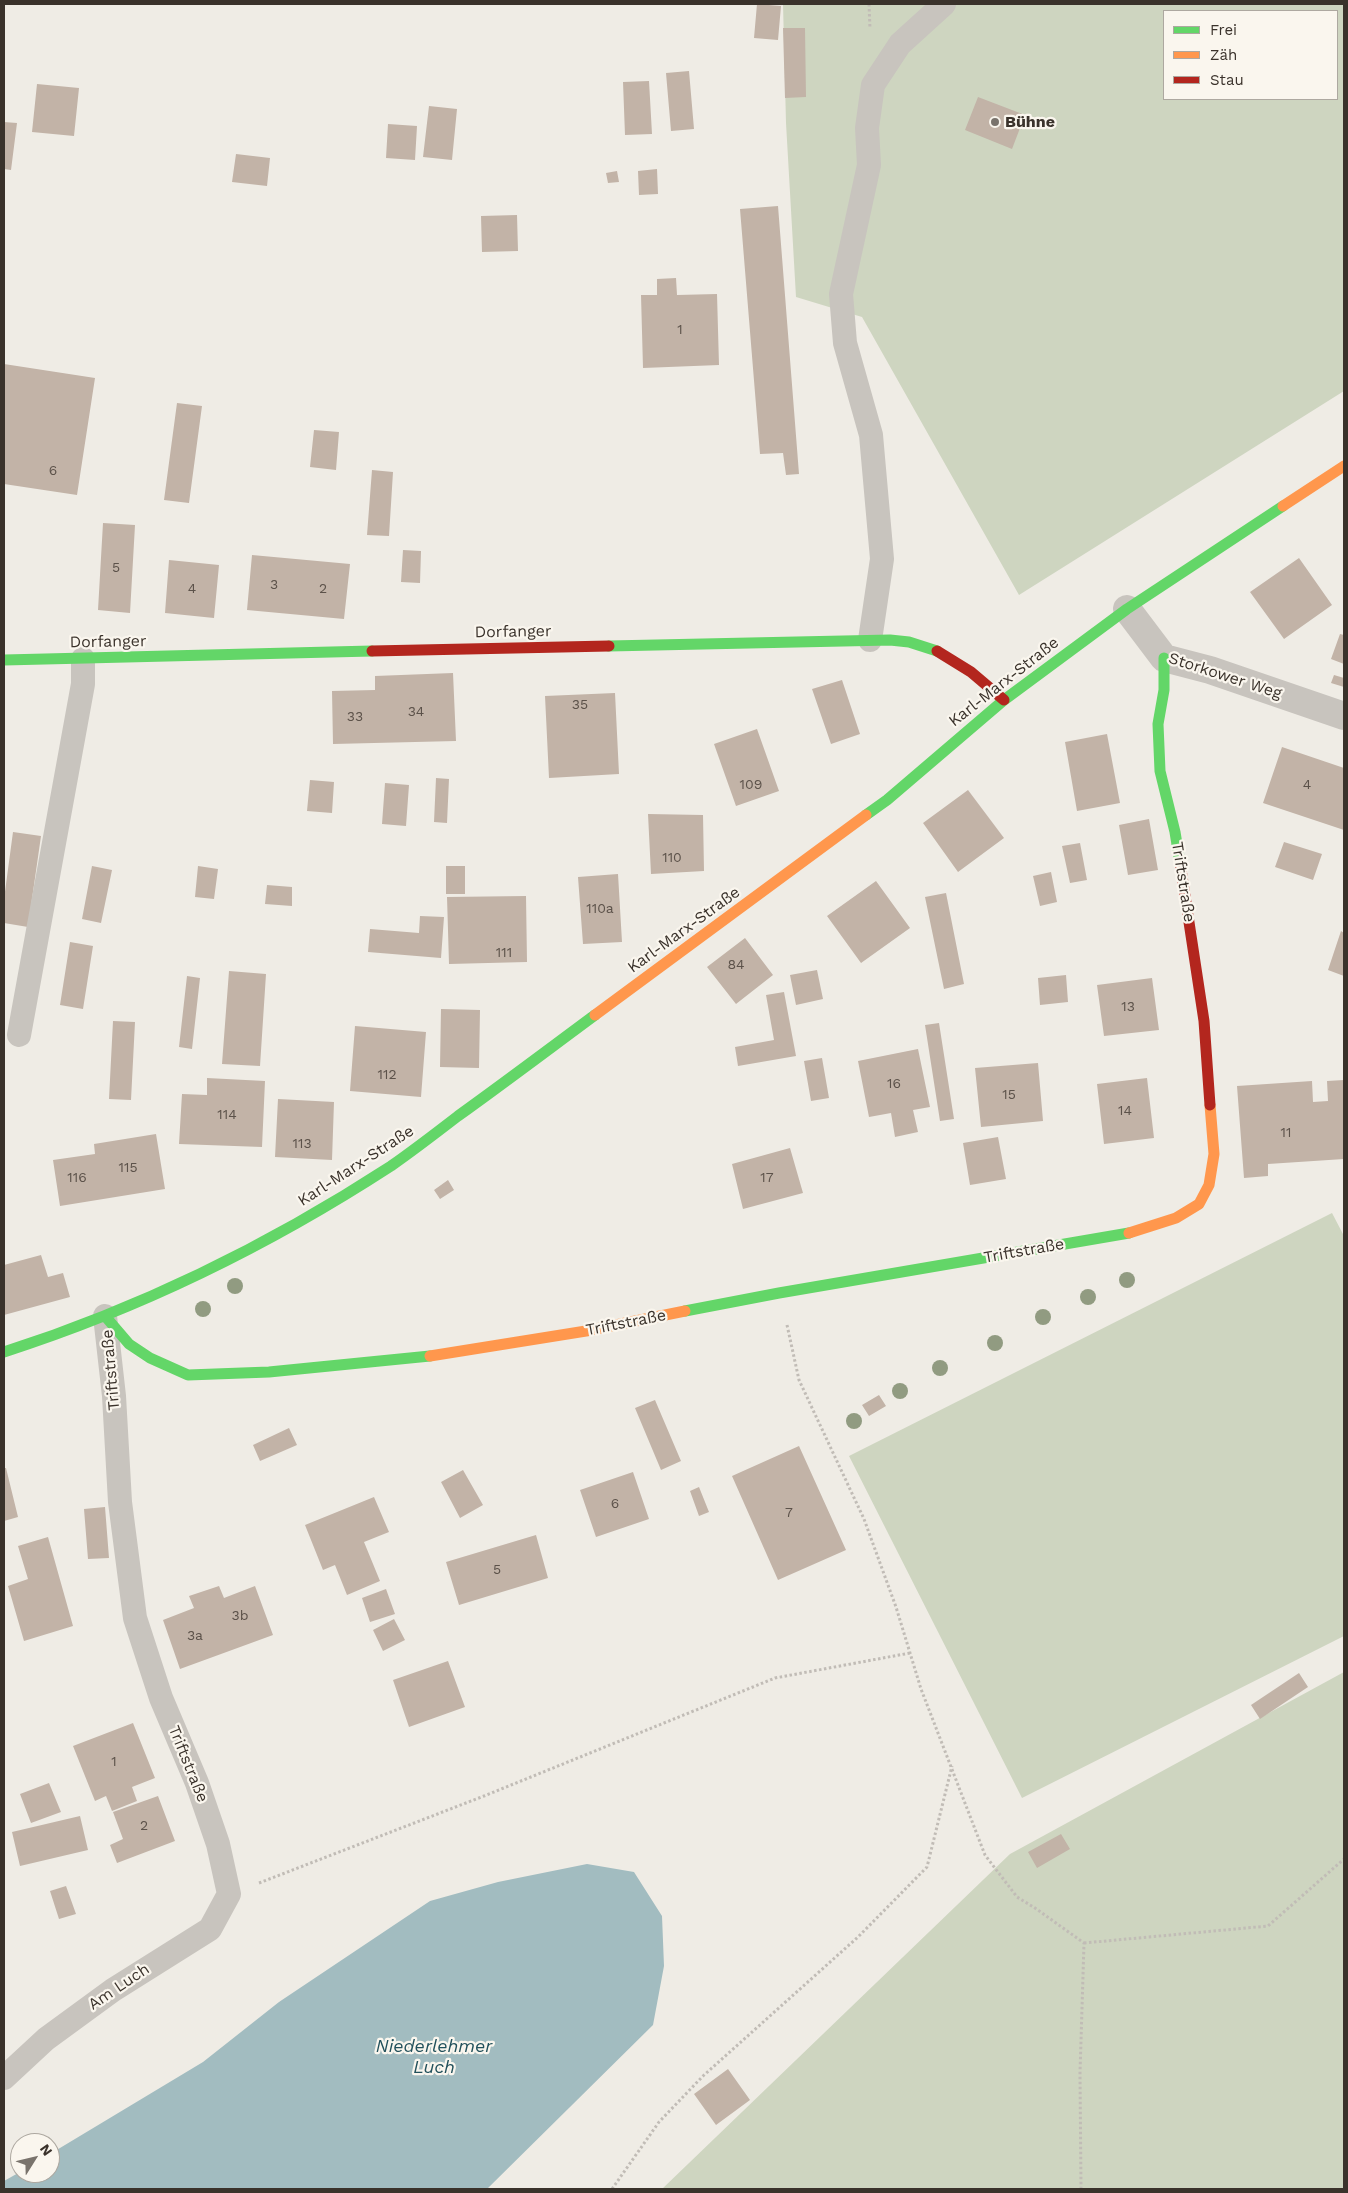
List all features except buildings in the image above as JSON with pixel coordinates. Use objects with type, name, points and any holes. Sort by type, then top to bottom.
[{"type":"street","name":"Karl-Marx-Straße","points":[[4,1352],[37,1342],[149,1298],[262,1243],[392,1165],[887,800],[1004,700],[1127,609],[1344,466]]},
{"type":"street","name":"Storkower Weg","points":[[1127,609],[1164,658],[1210,670],[1344,716]]},
{"type":"street","name":"Dorfanger","points":[[4,660],[870,640],[907,641],[935,649],[957,660],[1004,700]]},
{"type":"street","name":"Triftstraße","points":[[105,1316],[129,1344],[150,1358],[188,1375],[289,1370],[446,1354],[586,1331],[779,1293],[1138,1232],[1176,1218],[1199,1204],[1209,1185],[1214,1154],[1204,1021],[1175,832],[1160,771],[1158,724],[1164,690],[1164,658]]},
{"type":"lane","points":[[870,640],[882,559],[871,435],[845,343],[841,294],[870,165],[868,128],[873,85],[900,44],[944,4]]},
{"type":"lane","points":[[19,1035],[83,684],[83,659]]},
{"type":"lane","name":"Triftstraße","points":[[105,1316],[114,1396],[120,1502],[135,1618],[161,1698],[197,1783],[218,1844],[229,1894]]},
{"type":"lane","name":"Am Luch","points":[[4,2078],[46,2039],[105,1996],[210,1929],[229,1894]]},
{"type":"path","points":[[779,1293],[799,1380],[864,1518],[896,1607],[921,1689],[985,1855],[1017,1897],[1084,1943],[1268,1926],[1344,1859]]},
{"type":"path","points":[[229,1894],[484,1796],[775,1678],[910,1653]]},
{"type":"path","points":[[612,2189],[659,2122],[703,2076],[858,1936],[927,1867],[952,1766]]},
{"type":"path","points":[[1081,2189],[1080,2073],[1084,1943]]},
{"type":"green space","points":[[783,4],[1344,4],[1344,391],[1019,595],[862,317],[796,297],[786,123]]},
{"type":"green space","points":[[1332,1213],[1344,1236],[1344,1636],[1022,1798],[849,1456]]},
{"type":"green space","points":[[1344,1672],[1344,2189],[662,2189],[1010,1854]]},
{"type":"water","name":"Niederlehmer Luch","points":[[587,1864],[634,1872],[662,1916],[664,1966],[653,2025],[487,2189],[4,2189],[4,2181],[10,2178],[10,2183],[60,2183],[60,2148],[203,2062],[279,2002],[430,1901],[498,1882]]},
{"type":"traffic: fast","points":[[866,815],[887,800],[1004,700],[1127,609],[1283,506]]},
{"type":"traffic: fast","points":[[609,646],[890,640],[909,642],[937,651]]},
{"type":"traffic: fast","points":[[4,660],[372,651]]},
{"type":"traffic: fast","points":[[1164,658],[1164,690],[1158,724],[1160,771],[1175,832],[1180,863]]},
{"type":"traffic: fast","points":[[4,1352],[55,1335],[155,1294],[204,1272],[299,1222],[346,1195],[417,1148],[595,1015]]},
{"type":"traffic: fast","points":[[685,1311],[1129,1233]]},
{"type":"traffic: fast","points":[[105,1316],[129,1344],[150,1358],[188,1375],[269,1372],[430,1356]]},
{"type":"traffic: slow","points":[[1283,506],[1344,466]]},
{"type":"traffic: slow","points":[[595,1015],[866,815]]},
{"type":"traffic: slow","points":[[1129,1233],[1176,1218],[1199,1204],[1209,1185],[1214,1154],[1210,1105]]},
{"type":"traffic: slow","points":[[430,1356],[586,1331],[685,1311]]},
{"type":"traffic: jam","points":[[372,651],[609,646]]},
{"type":"traffic: jam","points":[[937,651],[971,672],[1004,700]]},
{"type":"traffic: jam","points":[[1180,863],[1204,1021],[1210,1105]]},
{"type":"place","name":"Bühne","points":[[995,122]]}]
